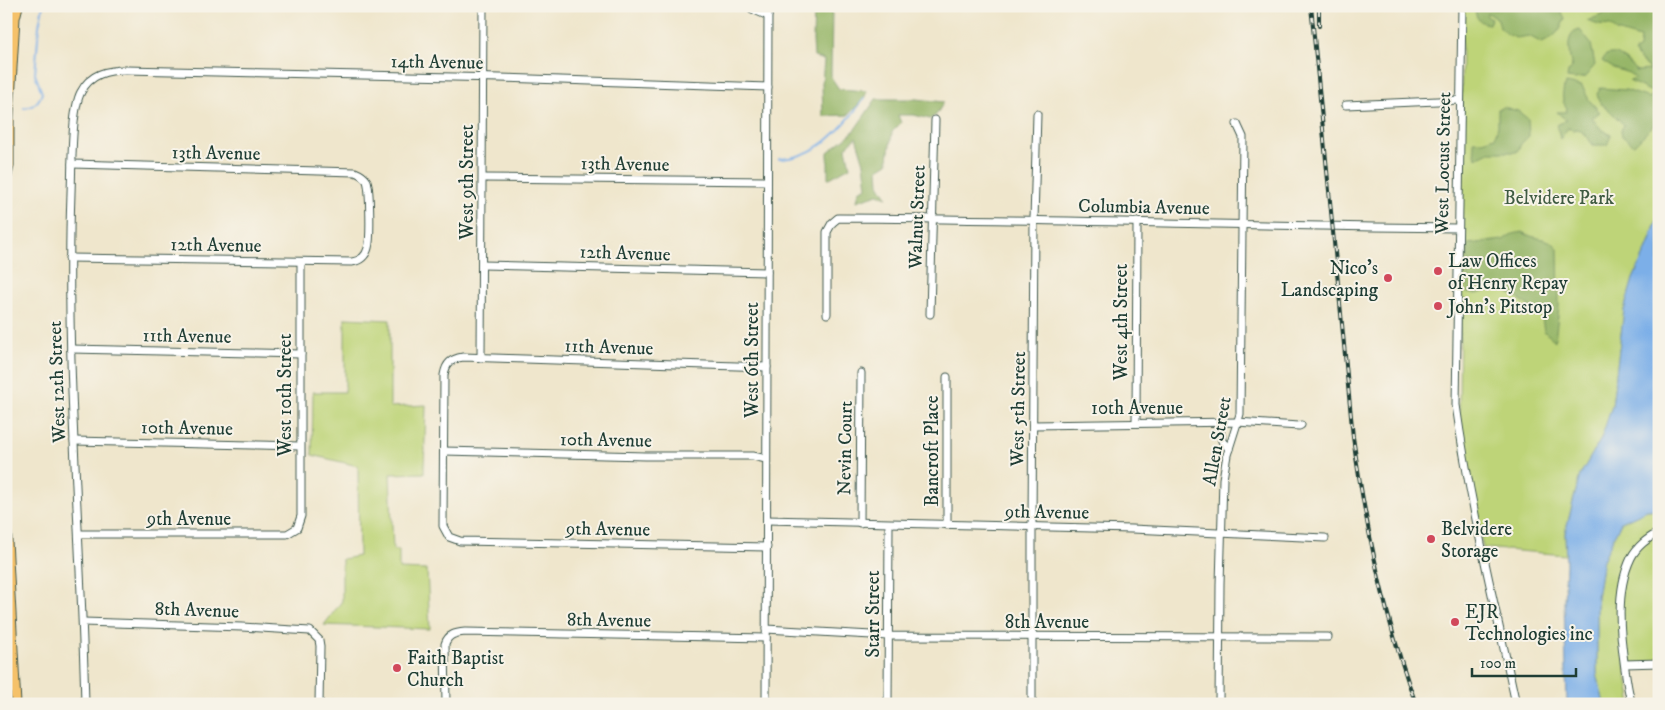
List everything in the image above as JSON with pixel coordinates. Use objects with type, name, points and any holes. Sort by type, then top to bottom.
[{"type":"main road","points":[[6,180],[15,18],[18,6]]},
{"type":"main road","points":[[6,522],[16,704]]},
{"type":"street","name":"West 9th Street","points":[[481,358],[483,6]]},
{"type":"street","points":[[751,6],[752,9],[768,16]]},
{"type":"street","name":"West 6th Street","points":[[766,704],[768,6]]},
{"type":"street","name":"West Locust Street","points":[[1462,6],[1456,405],[1480,535],[1516,704]]},
{"type":"street","name":"14th Avenue","points":[[104,72],[126,70],[482,78],[768,87]]},
{"type":"street","name":"West 12th Street","points":[[85,704],[74,441],[69,258],[72,164],[78,99],[80,92],[90,80],[104,72]]},
{"type":"street","points":[[1346,105],[1460,100]]},
{"type":"street","name":"West 5th Street","points":[[1032,704],[1034,220],[1037,114]]},
{"type":"street","name":"Walnut Street","points":[[930,314],[935,120]]},
{"type":"street","name":"Allen Street","points":[[1219,704],[1221,532],[1224,479],[1229,449],[1240,414],[1243,137],[1237,124]]},
{"type":"street","name":"13th Avenue","points":[[72,164],[348,171],[360,174],[368,184],[370,238],[368,249],[361,259]]},
{"type":"street","name":"13th Avenue","points":[[483,178],[767,181]]},
{"type":"street","name":"Columbia Avenue","points":[[827,314],[827,232],[832,223],[838,218],[1243,224],[1333,228],[1458,228]]},
{"type":"street","name":"West 4th Street","points":[[1136,423],[1137,222]]},
{"type":"street","name":"12th Avenue","points":[[69,258],[301,262],[352,262],[361,259]]},
{"type":"street","name":"West 10th Street","points":[[297,528],[301,516],[301,262]]},
{"type":"street","name":"12th Avenue","points":[[482,265],[767,272]]},
{"type":"street","name":"11th Avenue","points":[[71,349],[301,354]]},
{"type":"street","name":"11th Avenue","points":[[444,451],[445,368],[450,362],[463,357],[767,367]]},
{"type":"street","name":"Nevin Court","points":[[860,524],[861,373]]},
{"type":"street","name":"Bancroft Place","points":[[947,377],[947,525]]},
{"type":"street","name":"10th Avenue","points":[[1033,426],[1136,423],[1219,424],[1237,422],[1301,425]]},
{"type":"street","points":[[1219,424],[1222,441],[1229,449]]},
{"type":"street","name":"10th Avenue","points":[[74,441],[300,446]]},
{"type":"street","name":"10th Avenue","points":[[444,451],[646,456],[754,456],[766,460]]},
{"type":"street","name":"9th Avenue","points":[[444,451],[443,526],[444,531],[449,537],[460,541],[767,547]]},
{"type":"street","name":"9th Avenue","points":[[767,520],[860,524],[1032,526],[1221,532],[1326,538]]},
{"type":"street","name":"Starr Street","points":[[888,704],[889,524]]},
{"type":"street","name":"9th Avenue","points":[[79,534],[287,534],[297,528]]},
{"type":"street","points":[[1632,704],[1621,639],[1622,595],[1631,558],[1647,538],[1659,532]]},
{"type":"street","name":"8th Avenue","points":[[83,622],[310,631],[319,640],[320,646],[320,704]]},
{"type":"street","name":"8th Avenue","points":[[766,629],[889,636],[1328,637]]},
{"type":"street","name":"8th Avenue","points":[[446,704],[445,644],[451,635],[465,632],[766,638]]},
{"type":"street","points":[[1624,664],[1659,663]]},
{"type":"green space","points":[[814,6],[832,6],[831,77],[839,89],[867,91],[864,99],[848,115],[823,116],[822,83],[824,60],[814,57]]},
{"type":"green space","name":"Belvidere Park","points":[[1462,6],[1659,6],[1659,214],[1648,246],[1633,279],[1624,310],[1612,406],[1601,439],[1580,475],[1565,533],[1566,555],[1483,548],[1459,431]]},
{"type":"green space","points":[[1475,6],[1558,6],[1565,18],[1556,33],[1542,43],[1529,36],[1516,38],[1507,34],[1500,28],[1498,19],[1488,13],[1486,15],[1491,19],[1489,24],[1480,21]]},
{"type":"green space","points":[[1605,6],[1655,6],[1659,30],[1659,116],[1652,127],[1634,145],[1622,136],[1621,130],[1624,125],[1599,102],[1597,93],[1600,88],[1626,90],[1649,98],[1654,93],[1629,81],[1636,79],[1629,73],[1613,68],[1602,61],[1606,55],[1616,54],[1637,71],[1651,70],[1634,52],[1639,48],[1640,38],[1616,31],[1610,26],[1587,21],[1606,13]]},
{"type":"green space","points":[[1580,30],[1591,44],[1595,65],[1585,77],[1567,78],[1568,72],[1572,69],[1569,40],[1575,32]]},
{"type":"green space","points":[[1565,83],[1582,86],[1589,100],[1600,112],[1592,118],[1601,129],[1611,135],[1607,145],[1593,145],[1584,133],[1577,129],[1568,128],[1560,139],[1557,125],[1566,120],[1557,112],[1566,112],[1567,108],[1563,102]]},
{"type":"green space","points":[[876,99],[917,99],[944,102],[936,115],[930,119],[914,115],[898,115],[901,123],[892,132],[888,163],[878,169],[879,184],[887,197],[878,194],[857,201],[859,191],[867,187],[864,163],[856,137],[846,148],[850,167],[828,179],[828,152],[853,132]]},
{"type":"green space","points":[[1504,107],[1518,111],[1528,119],[1529,136],[1521,144],[1517,152],[1489,152],[1476,158],[1473,141],[1483,141],[1495,137],[1498,126],[1498,109]]},
{"type":"green space","points":[[1522,232],[1550,241],[1558,248],[1559,307],[1555,341],[1544,331],[1542,318],[1526,304],[1506,291],[1493,289],[1478,294],[1467,293],[1468,244],[1503,240],[1512,234]]},
{"type":"green space","points":[[345,318],[390,320],[390,407],[426,405],[424,473],[390,474],[393,550],[399,550],[399,569],[427,570],[430,629],[324,625],[342,601],[342,559],[359,556],[358,466],[312,455],[313,392],[345,392]]},
{"type":"green space","points":[[1659,509],[1659,663],[1625,664],[1632,704],[1604,704],[1597,673],[1597,597],[1603,560],[1621,522],[1647,510]]},
{"type":"water","points":[[1659,214],[1659,509],[1647,510],[1621,522],[1603,560],[1597,597],[1597,673],[1604,704],[1567,704],[1564,601],[1565,533],[1580,475],[1601,439],[1612,406],[1624,310],[1633,279],[1648,246]]},
{"type":"waterway","points":[[24,108],[36,103],[42,93],[35,74],[39,26],[43,6]]},
{"type":"waterway","points":[[779,159],[805,153],[828,140],[864,99]]},
{"type":"railway","points":[[1311,6],[1353,437],[1370,539],[1385,606],[1416,704]]},
{"type":"railway","points":[[1319,6],[1319,26]]},
{"type":"place","name":"Law Offices of Henry Repay","points":[[1438,271]]},
{"type":"place","name":"Nico's Landscaping","points":[[1388,278]]},
{"type":"place","name":"John's Pitstop","points":[[1438,306]]},
{"type":"place","name":"Belvidere Storage","points":[[1431,539]]},
{"type":"place","name":"EJR Technologies inc","points":[[1455,622]]},
{"type":"place","name":"Faith Baptist Church","points":[[397,668]]}]
